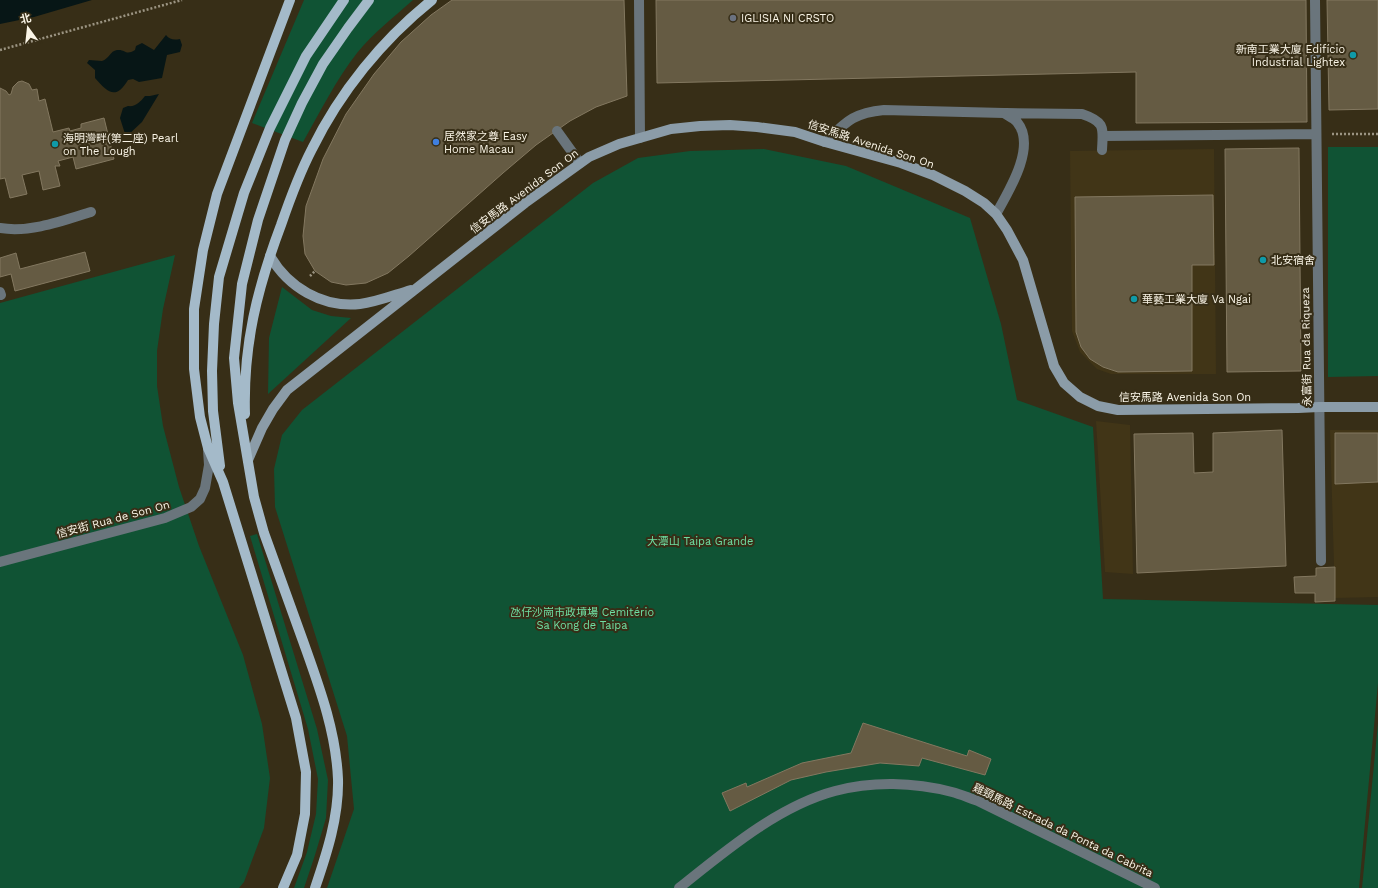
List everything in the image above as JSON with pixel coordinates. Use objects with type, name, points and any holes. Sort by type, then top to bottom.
[{"type":"main road","points":[[283,888],[297,855],[305,814],[306,772],[296,718],[223,482],[208,448],[200,417],[194,369],[194,309],[203,250],[217,194],[290,0]]},
{"type":"main road","points":[[223,482],[216,443],[213,411],[212,371],[214,324],[219,277],[244,193],[270,128],[306,56],[344,0]]},
{"type":"main road","points":[[315,888],[329,844],[336,809],[338,780],[334,748],[319,686],[264,533],[254,497],[238,403],[234,358],[242,284],[258,220],[285,140],[302,103],[323,64],[369,0]]},
{"type":"main road","points":[[248,460],[244,403],[248,347],[257,298],[270,256],[296,185],[311,150],[329,117],[350,86],[373,56],[399,29],[432,0]]},
{"type":"main road","name":"信安馬路 Avenida Son On","points":[[248,460],[262,428],[273,409],[287,390],[525,203],[589,157],[619,144],[640,138],[671,130],[700,126],[730,125],[795,132],[901,163],[933,175],[965,191],[984,203],[996,214],[1007,230],[1022,260],[1054,366],[1064,383],[1080,397],[1098,406],[1118,410],[1378,407]]},
{"type":"main road","points":[[270,256],[278,269],[294,285],[314,297],[329,302],[359,304],[416,289]]},
{"type":"street","points":[[639,0],[640,138]]},
{"type":"street","name":"永富街 Rua da Riqueza","points":[[1315,0],[1315,134],[1321,561]]},
{"type":"street","points":[[825,142],[847,121],[868,111],[884,110],[1082,114],[1099,121],[1103,136],[1102,150]]},
{"type":"street","points":[[996,214],[1010,188],[1024,150],[1024,139],[1021,128],[1016,120],[1004,113]]},
{"type":"street","points":[[557,131],[580,163]]},
{"type":"street","points":[[1103,136],[1315,134]]},
{"type":"street","points":[[0,228],[20,229],[51,224],[91,212]]},
{"type":"street","name":"信安街 Rua de Son On","points":[[0,562],[165,518],[191,507],[200,499],[205,488],[209,465],[208,448]]},
{"type":"street","name":"雞頸馬路 Estrada da Ponta da Cabrita","points":[[679,888],[746,836],[782,814],[806,802],[834,791],[864,786],[893,784],[927,787],[952,792],[978,801],[1155,888]]},
{"type":"path","points":[[0,50],[182,0]]},
{"type":"path","points":[[1315,134],[1378,134]]},
{"type":"shaded area","points":[[0,0],[92,0],[34,17],[0,24]]},
{"type":"shaded area","points":[[166,35],[172,39],[180,39],[182,45],[180,52],[167,55],[162,78],[139,82],[133,79],[128,80],[120,90],[112,92],[104,87],[95,78],[95,70],[87,63],[89,60],[102,61],[117,50],[132,52],[135,50],[136,46],[142,43],[154,50]]},
{"type":"shaded area","points":[[159,94],[142,122],[126,137],[120,118],[123,108],[136,105],[145,96]]},
{"type":"shaded area","name":"華藝工業大廈 Va Ngai","points":[[1214,149],[1216,374],[1111,374],[1097,369],[1080,352],[1072,331],[1070,151]]},
{"type":"shaded area","points":[[1096,421],[1130,425],[1133,574],[1105,572]]},
{"type":"shaded area","points":[[1330,430],[1378,430],[1378,597],[1335,598]]},
{"type":"green space","points":[[304,0],[413,0],[377,32],[349,63],[303,142],[252,123]]},
{"type":"green space","points":[[1328,147],[1378,147],[1378,376],[1328,377]]},
{"type":"green space","name":"氹仔沙崗市政墳場 Cemitério Sa Kong de Taipa","points":[[764,149],[846,166],[970,218],[1001,324],[1017,400],[1093,427],[1103,599],[1378,605],[1378,683],[1359,888],[327,888],[354,809],[347,736],[275,507],[274,469],[282,435],[302,410],[593,183],[638,158],[690,151]]},
{"type":"green space","points":[[175,255],[163,309],[157,351],[157,386],[163,426],[179,487],[199,546],[243,655],[262,724],[270,778],[264,828],[244,882],[239,888],[0,888],[0,303]]},
{"type":"green space","points":[[282,287],[312,310],[331,316],[351,318],[268,394],[269,338]]},
{"type":"green space","points":[[257,534],[317,729],[328,780],[326,818],[304,888],[294,888],[307,852],[316,814],[318,779],[308,729],[250,536]]},
{"type":"green space","points":[[1378,723],[1378,888],[1362,888]]},
{"type":"building","name":"居然家之尊 Easy Home Macau","points":[[452,0],[624,0],[627,96],[596,107],[570,121],[536,145],[388,273],[366,283],[346,285],[331,282],[315,271],[305,254],[303,236],[306,206],[323,159],[346,114],[374,74],[401,42],[431,15]]},
{"type":"building","points":[[656,0],[1306,0],[1307,122],[1136,123],[1136,72],[657,83]]},
{"type":"building","name":"新南工業大廈 Edifício Industrial Lightex","points":[[1327,0],[1378,0],[1378,109],[1329,110]]},
{"type":"building","name":"海明灣畔(第二座) Pearl on The Lough","points":[[22,81],[29,84],[32,90],[37,89],[39,101],[45,99],[53,132],[69,128],[70,131],[81,128],[81,124],[104,118],[114,159],[76,169],[73,157],[58,161],[60,166],[55,166],[60,186],[43,190],[39,171],[22,175],[27,194],[10,198],[5,178],[0,179],[0,88],[6,91],[9,95],[11,94],[13,87],[18,82]]},
{"type":"building","name":"北安宿舍","points":[[1299,148],[1301,371],[1227,372],[1225,149]]},
{"type":"building","name":"華藝工業大廈 Va Ngai","points":[[1213,195],[1214,265],[1192,265],[1192,371],[1118,372],[1103,367],[1090,359],[1081,347],[1076,332],[1075,197]]},
{"type":"building","points":[[85,252],[90,271],[15,291],[11,274],[0,277],[0,258],[16,253],[20,269]]},
{"type":"building","points":[[1282,430],[1286,566],[1137,573],[1134,434],[1193,433],[1194,473],[1213,472],[1213,433]]},
{"type":"building","points":[[1335,433],[1378,433],[1378,482],[1335,484]]},
{"type":"building","points":[[1335,567],[1335,601],[1315,602],[1315,593],[1295,593],[1294,577],[1316,576],[1316,568]]},
{"type":"building","points":[[863,723],[967,756],[969,750],[991,759],[985,775],[922,758],[919,766],[880,763],[826,772],[791,780],[730,811],[722,793],[746,783],[747,787],[802,763],[851,753]]},
{"type":"place","name":"IGLISIA NI CRSTO","points":[[733,18]]},
{"type":"place","name":"新南工業大廈 Edifício Industrial Lightex","points":[[1353,55]]},
{"type":"place","name":"居然家之尊 Easy Home Macau","points":[[436,142]]},
{"type":"place","name":"海明灣畔(第二座) Pearl on The Lough","points":[[55,144]]},
{"type":"place","name":"北安宿舍","points":[[1263,260]]},
{"type":"place","name":"華藝工業大廈 Va Ngai","points":[[1134,299]]},
{"type":"park label","name":"大潭山 Taipa Grande","points":[[700,541]]}]
